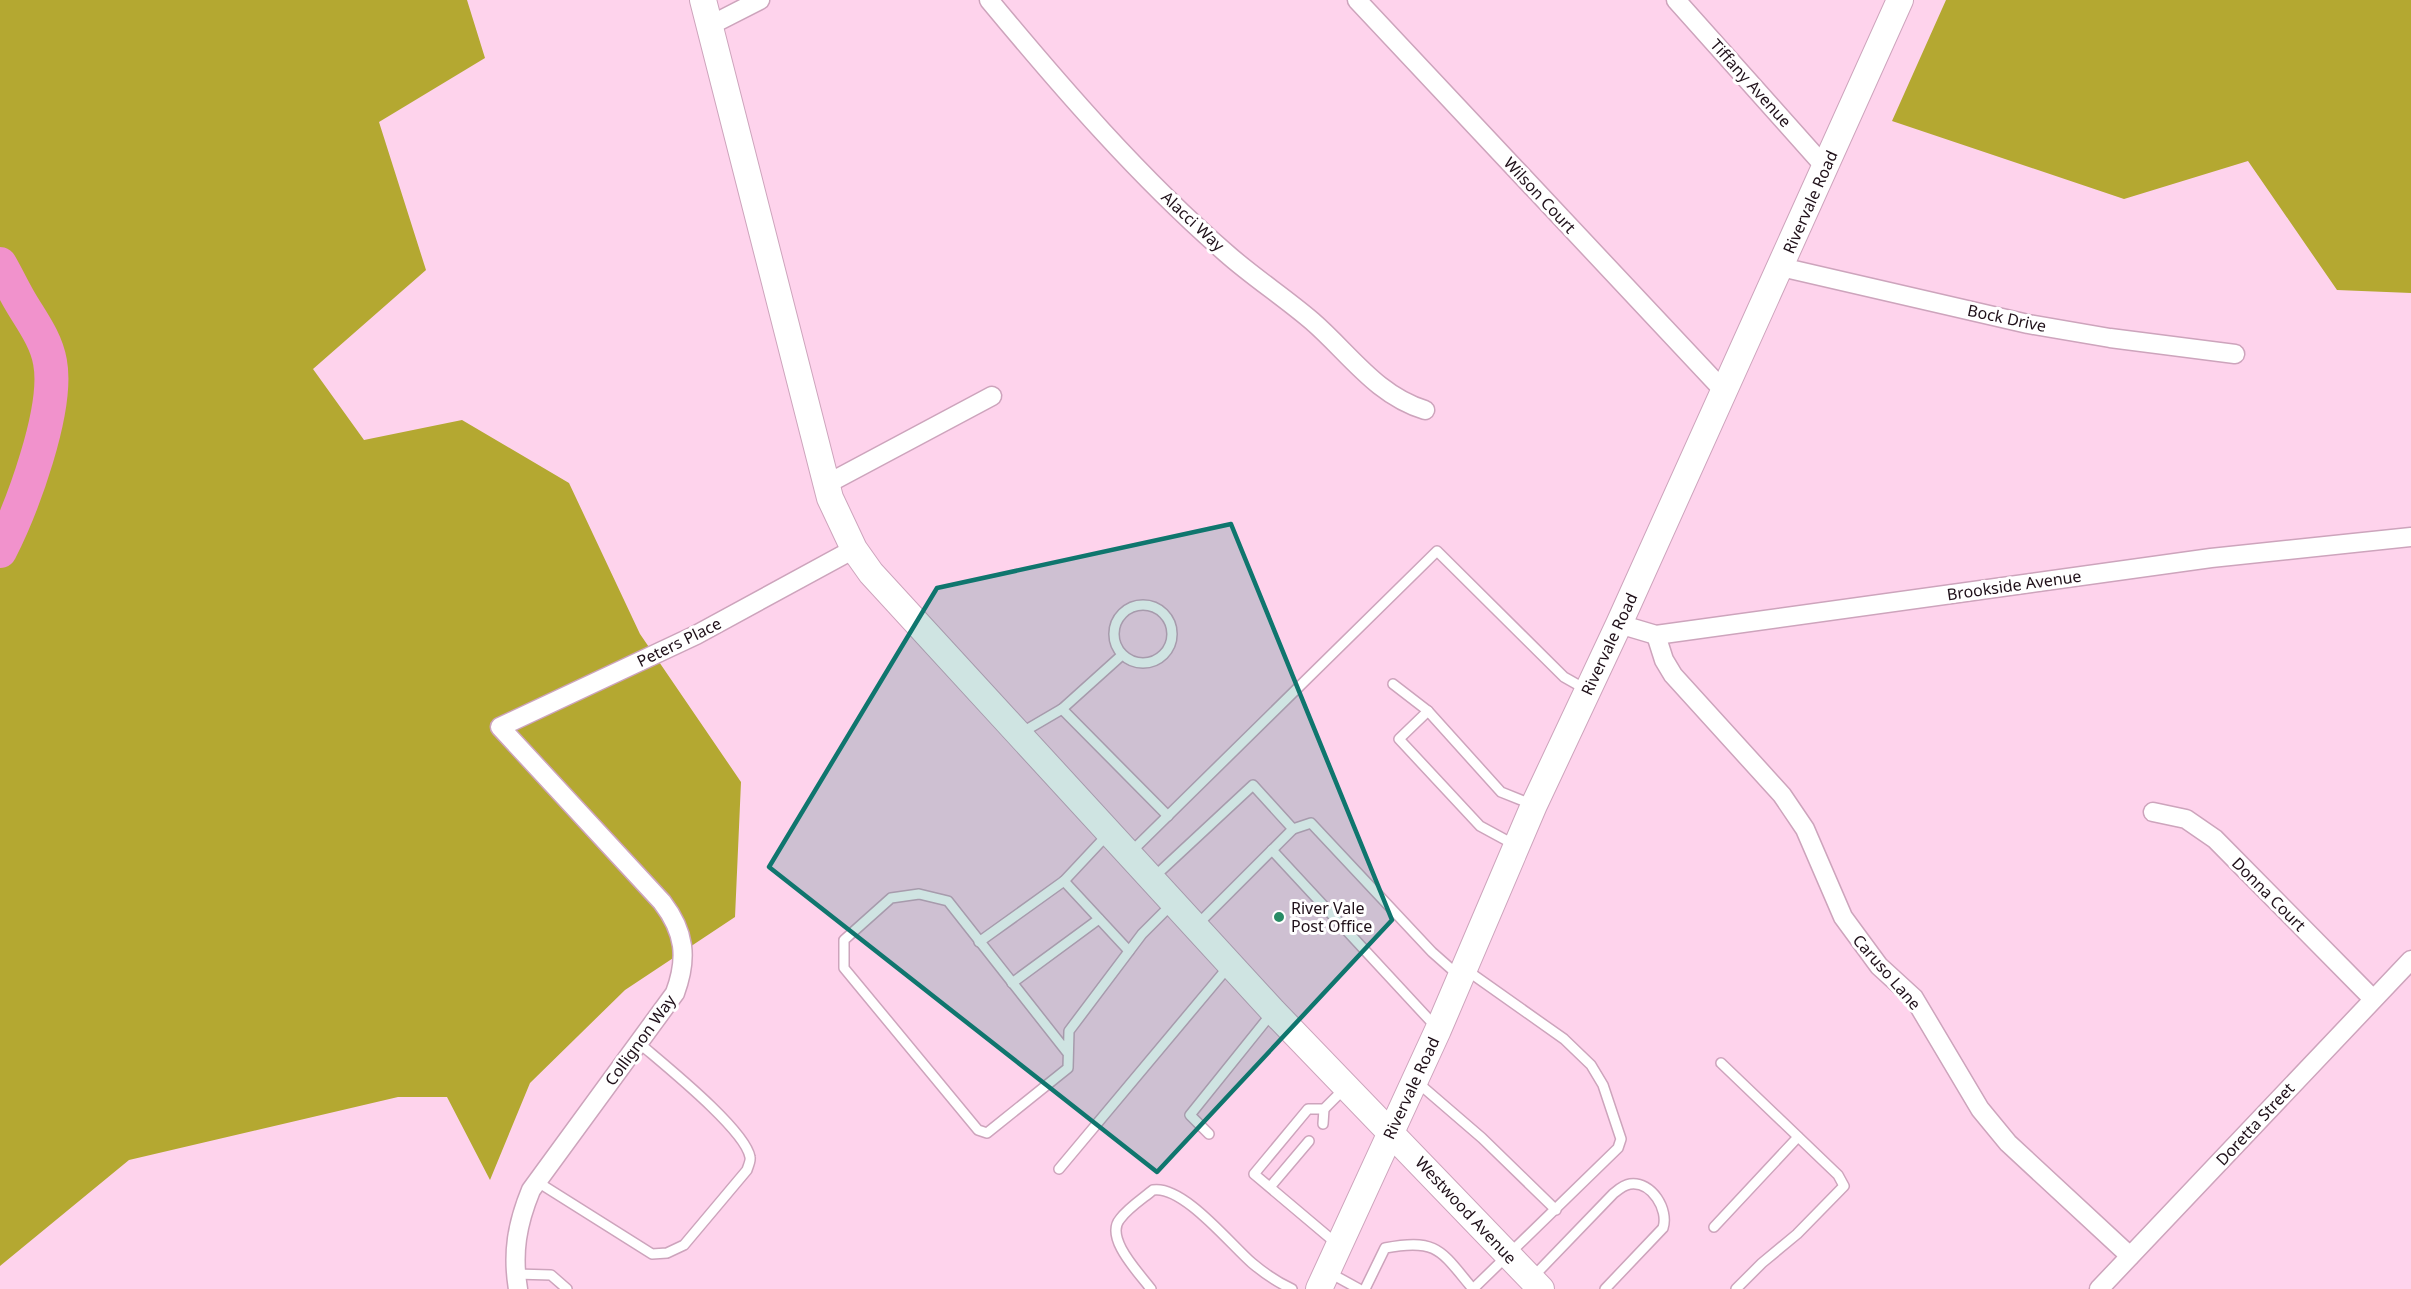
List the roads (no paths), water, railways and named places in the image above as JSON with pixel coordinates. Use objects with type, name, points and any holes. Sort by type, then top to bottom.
[{"type":"street","name":"Westwood Avenue","points":[[703,0],[827,484],[838,519],[854,549],[871,573],[1274,1011],[1392,1131],[1536,1284]]},
{"type":"street","points":[[709,26],[760,0]]},
{"type":"street","name":"Alacci Way","points":[[989,0],[1045,68],[1180,210],[1226,253],[1326,334],[1380,388],[1405,404],[1425,410]]},
{"type":"street","name":"Wilson Court","points":[[1357,0],[1723,390]]},
{"type":"street","name":"Tiffany Avenue","points":[[1676,0],[1825,167]]},
{"type":"street","name":"Rivervale Road","points":[[1323,1280],[1438,1030],[1534,805],[1619,624],[1900,0]]},
{"type":"street","name":"Bock Drive","points":[[1781,267],[2028,324],[2110,338],[2235,354]]},
{"type":"street","points":[[827,484],[992,396]]},
{"type":"street","name":"Brookside Avenue","points":[[1619,624],[1656,635],[2199,560],[2411,537]]},
{"type":"street","name":"Peters Place","points":[[500,727],[696,635],[854,549]]},
{"type":"street","name":"Caruso Lane","points":[[1656,635],[1664,660],[1673,675],[1782,795],[1805,829],[1843,916],[1879,966],[1914,998],[1980,1109],[2008,1143],[2130,1256]]},
{"type":"street","name":"Collignon Way","points":[[500,727],[674,918],[681,935],[684,954],[683,973],[675,993],[536,1182],[521,1214],[515,1237],[517,1282]]},
{"type":"street","name":"Donna Court","points":[[2153,812],[2186,819],[2215,839],[2373,999]]},
{"type":"street","name":"Doretta Street","points":[[2099,1289],[2411,960]]},
{"type":"lane","points":[[1130,854],[1437,551],[1563,677],[1588,690]]},
{"type":"lane","points":[[1145,604],[1163,613],[1172,631],[1168,648],[1163,655],[1147,663],[1138,663],[1122,655],[1114,636],[1119,617],[1126,610],[1145,604]]},
{"type":"lane","points":[[1019,734],[1062,709],[1122,655]]},
{"type":"lane","points":[[1394,684],[1428,711],[1501,792],[1534,805]]},
{"type":"lane","points":[[1062,709],[1168,816]]},
{"type":"lane","points":[[1428,711],[1399,739],[1480,826],[1517,846]]},
{"type":"lane","points":[[1152,879],[1253,784],[1293,829]]},
{"type":"lane","points":[[1196,926],[1293,829],[1311,823],[1432,952],[1564,1039],[1591,1065],[1603,1085],[1621,1139],[1618,1148],[1473,1289],[1440,1252],[1424,1244],[1385,1248],[1365,1289]]},
{"type":"lane","points":[[979,942],[1064,881],[1109,832]]},
{"type":"lane","points":[[1272,850],[1438,1030]]},
{"type":"lane","points":[[1064,881],[1130,951]]},
{"type":"lane","points":[[1067,1052],[948,901],[919,894],[891,898],[844,940],[843,968],[982,1133],[987,1133],[1064,1073],[1068,1068],[1069,1031],[1130,951],[1173,902]]},
{"type":"lane","points":[[1012,983],[1099,919]]},
{"type":"lane","points":[[1059,1169],[1231,964]]},
{"type":"lane","points":[[1209,1134],[1190,1115],[1274,1011]]},
{"type":"lane","points":[[536,1182],[652,1254],[667,1253],[684,1245],[747,1170],[750,1158],[745,1145],[707,1102],[639,1043]]},
{"type":"lane","points":[[1721,1063],[1838,1175],[1844,1186],[1797,1234],[1762,1263],[1736,1289]]},
{"type":"lane","points":[[1415,1080],[1482,1138],[1556,1210]]},
{"type":"lane","points":[[1323,1124],[1324,1109],[1347,1086]]},
{"type":"lane","points":[[1324,1109],[1308,1109],[1254,1174],[1339,1245]]},
{"type":"lane","points":[[1714,1227],[1798,1137]]},
{"type":"lane","points":[[1270,1187],[1309,1141]]},
{"type":"lane","points":[[1536,1284],[1613,1194],[1628,1184],[1636,1184],[1647,1189],[1659,1200],[1666,1219],[1663,1228],[1605,1289]]},
{"type":"lane","points":[[1151,1289],[1119,1245],[1115,1231],[1118,1220],[1153,1190],[1158,1189],[1176,1195],[1189,1204],[1252,1263],[1277,1282],[1292,1289]]},
{"type":"lane","points":[[517,1282],[551,1275],[567,1289]]},
{"type":"lane","points":[[1323,1280],[1359,1289]]},
{"type":"waterway","points":[[0,264],[45,345],[50,362],[51,382],[49,405],[37,458],[0,551]]},
{"type":"place","name":"River Vale Post Office","points":[[1279,917]]}]
